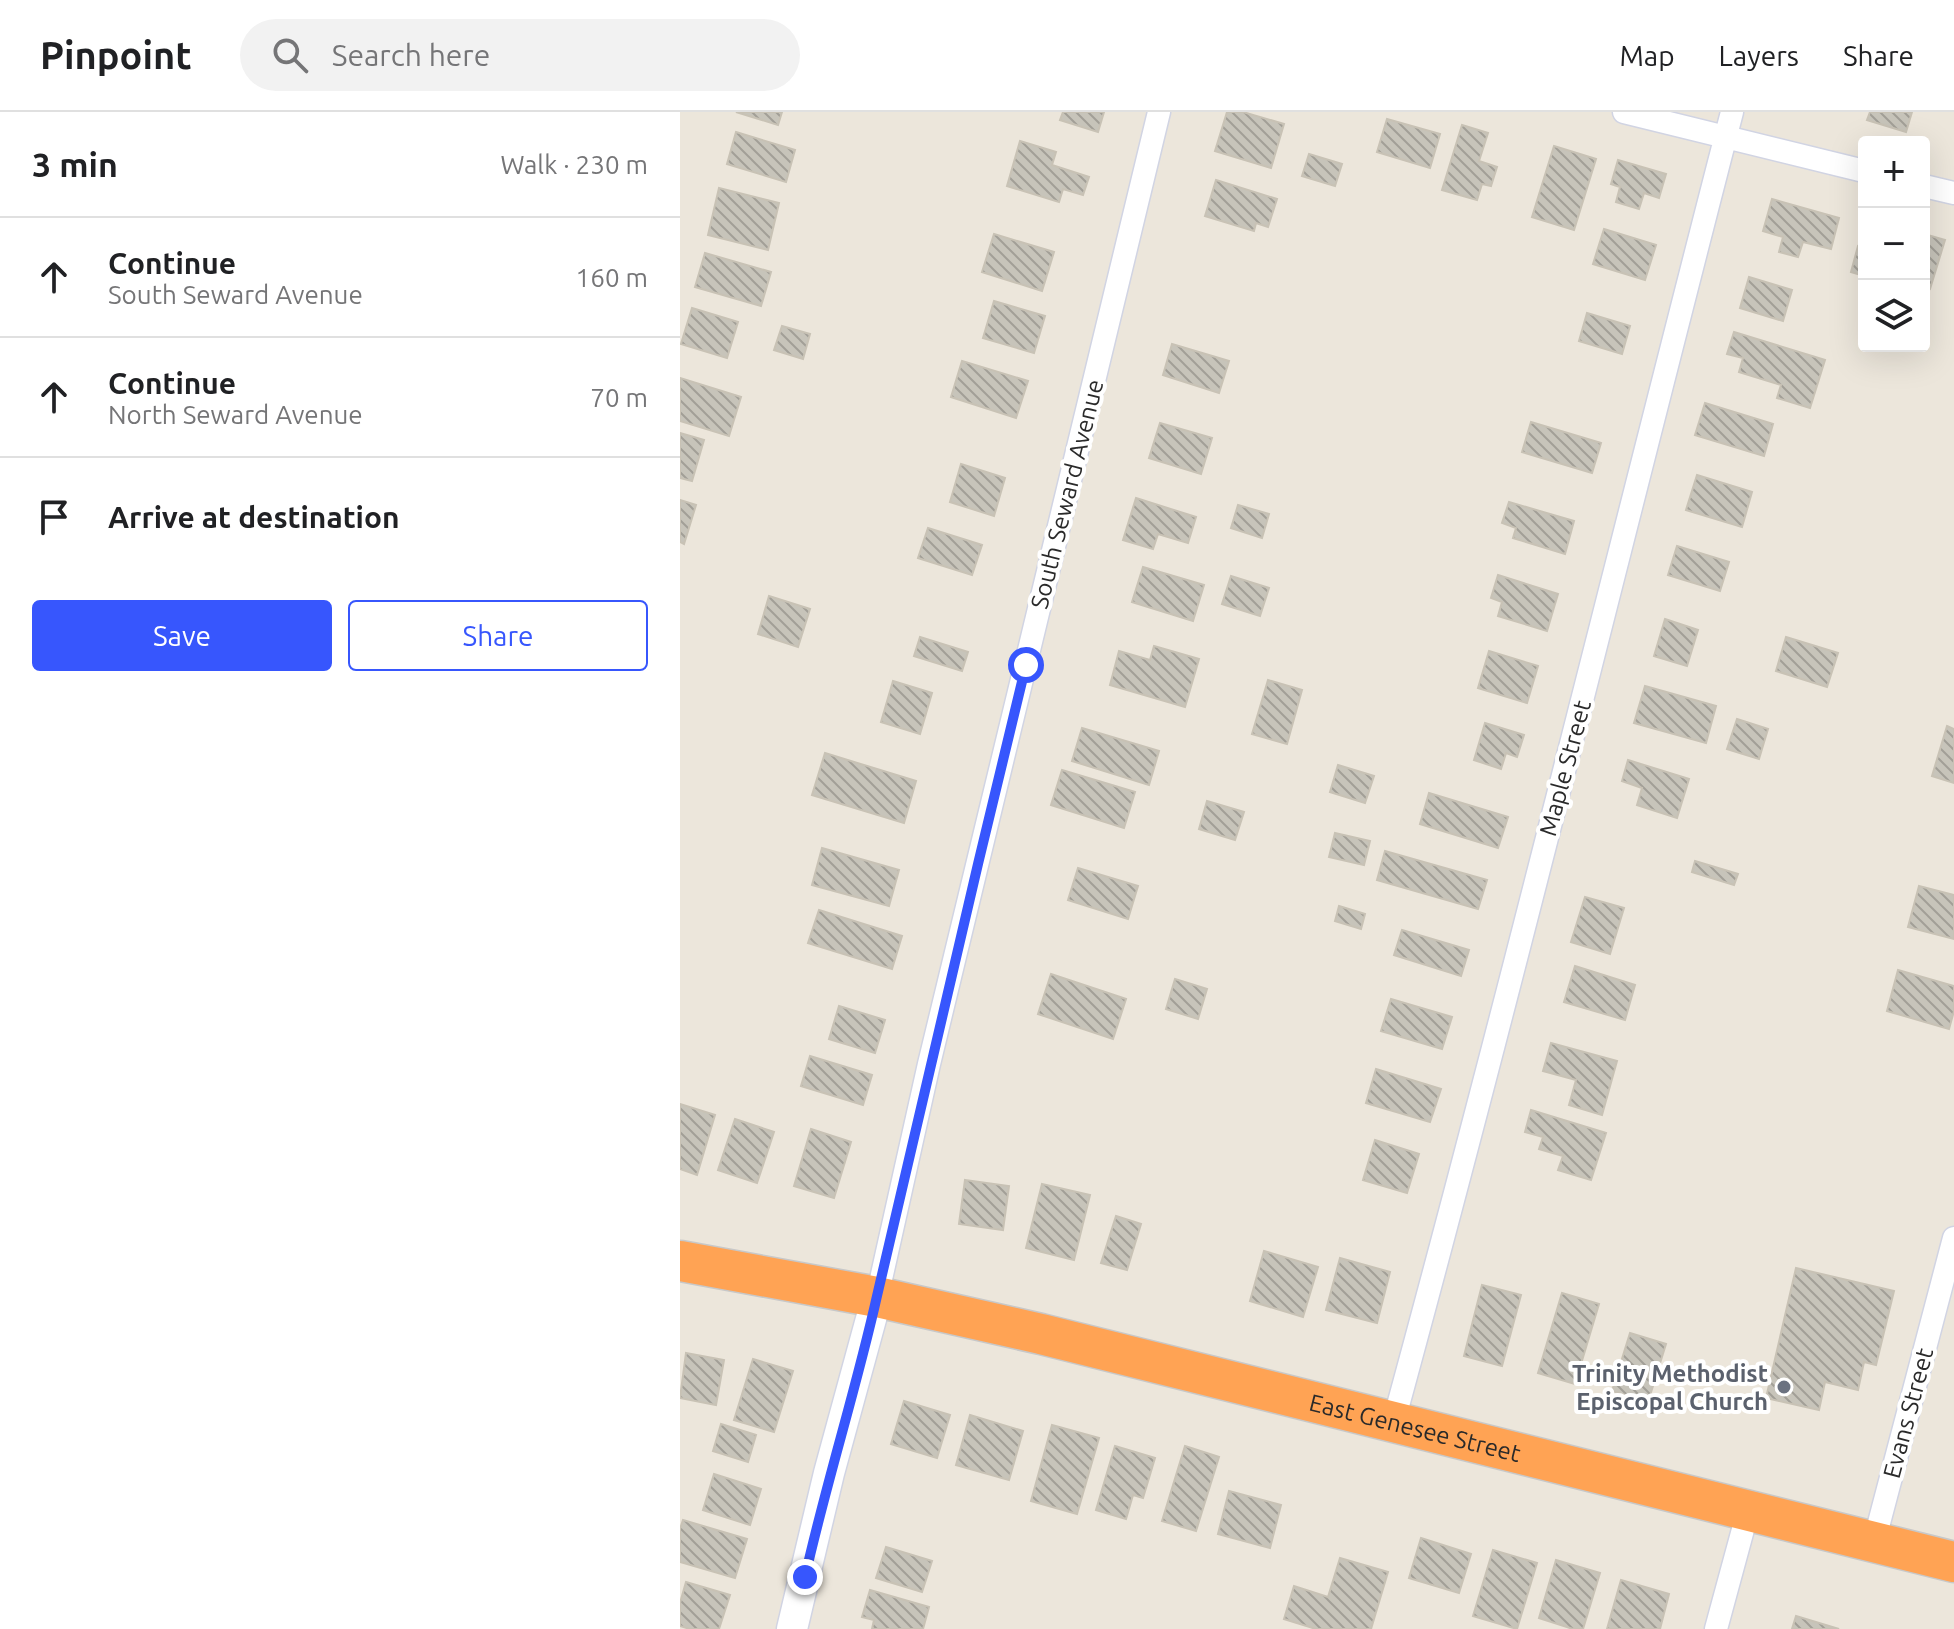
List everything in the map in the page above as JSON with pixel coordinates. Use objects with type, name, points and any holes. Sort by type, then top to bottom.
[{"type":"highway","name":"East Genesee Street","points":[[680,1261],[877,1297],[1041,1334],[1954,1562]]},
{"type":"highway","name":"East Genesee Street","points":[[680,1281],[877,1297]]},
{"type":"street","name":"South Seward Avenue","points":[[877,1297],[929,1064],[1159,112]]},
{"type":"street","points":[[1624,112],[1858,170]]},
{"type":"street","name":"Maple Street","points":[[1393,1424],[1463,1169],[1732,112]]},
{"type":"street","points":[[1930,187],[1954,193]]},
{"type":"street","name":"Evans Street","points":[[1874,1542],[1954,1238]]},
{"type":"street","points":[[792,1629],[829,1473],[877,1297]]},
{"type":"street","points":[[1716,1629],[1748,1511]]},
{"type":"building","points":[[736,112],[782,112],[778,125]]},
{"type":"building","points":[[1063,112],[1104,112],[1098,132],[1060,120]]},
{"type":"building","points":[[1227,112],[1243,112],[1284,124],[1271,168],[1215,151]]},
{"type":"building","points":[[1870,112],[1912,112],[1906,132],[1867,120]]},
{"type":"building","points":[[1387,119],[1440,134],[1430,168],[1377,152]]},
{"type":"building","points":[[1462,125],[1488,133],[1479,161],[1497,167],[1491,186],[1482,184],[1477,200],[1442,190]]},
{"type":"building","points":[[736,132],[795,150],[786,182],[727,164]]},
{"type":"building","points":[[1020,141],[1056,152],[1052,165],[1089,177],[1083,195],[1063,189],[1059,202],[1007,186]]},
{"type":"building","points":[[1554,146],[1596,159],[1574,230],[1532,217]]},
{"type":"building","points":[[1309,154],[1342,164],[1335,186],[1302,176]]},
{"type":"building","points":[[1618,160],[1666,174],[1659,198],[1644,193],[1639,209],[1616,202],[1620,187],[1611,184]]},
{"type":"building","points":[[1216,180],[1277,199],[1268,227],[1256,223],[1254,231],[1205,216]]},
{"type":"building","points":[[719,188],[779,203],[768,250],[708,235]]},
{"type":"building","points":[[1772,199],[1839,218],[1831,249],[1803,242],[1798,257],[1779,252],[1783,237],[1763,231]]},
{"type":"building","points":[[1604,229],[1656,245],[1645,280],[1593,264]]},
{"type":"building","points":[[994,234],[1054,252],[1042,291],[982,272]]},
{"type":"building","points":[[1930,236],[1945,240],[1930,289]]},
{"type":"building","points":[[1858,246],[1858,274],[1851,272]]},
{"type":"building","points":[[705,253],[771,272],[761,306],[695,287]]},
{"type":"building","points":[[1749,277],[1792,290],[1783,321],[1740,308]]},
{"type":"building","points":[[994,301],[1045,316],[1034,353],[983,338]]},
{"type":"building","points":[[692,308],[738,322],[727,358],[681,344]]},
{"type":"building","points":[[1587,313],[1630,326],[1622,354],[1579,341]]},
{"type":"building","points":[[782,326],[810,334],[803,359],[774,350]]},
{"type":"building","points":[[1734,332],[1825,360],[1810,408],[1777,398],[1781,385],[1739,372],[1743,358],[1727,354]]},
{"type":"building","points":[[1172,344],[1229,361],[1219,393],[1163,375]]},
{"type":"building","points":[[962,361],[1028,381],[1016,418],[951,397]]},
{"type":"building","points":[[680,378],[741,397],[729,436],[680,421]]},
{"type":"building","points":[[1705,403],[1773,424],[1764,456],[1695,435]]},
{"type":"building","points":[[1531,422],[1601,443],[1592,473],[1522,452]]},
{"type":"building","points":[[1160,423],[1212,438],[1201,474],[1149,458]]},
{"type":"building","points":[[680,433],[704,440],[692,481],[680,478]]},
{"type":"building","points":[[961,464],[1005,478],[994,516],[950,502]]},
{"type":"building","points":[[1697,475],[1752,492],[1742,527],[1686,510]]},
{"type":"building","points":[[1136,498],[1196,517],[1188,543],[1158,534],[1153,549],[1123,540]]},
{"type":"building","points":[[680,500],[696,505],[684,544],[680,542]]},
{"type":"building","points":[[1509,502],[1574,521],[1565,554],[1513,538],[1516,528],[1502,523]]},
{"type":"building","points":[[1238,505],[1269,514],[1262,538],[1231,528]]},
{"type":"building","points":[[928,528],[982,545],[972,575],[918,558]]},
{"type":"building","points":[[1677,546],[1729,562],[1720,591],[1668,575]]},
{"type":"building","points":[[1143,567],[1204,585],[1193,621],[1132,602]]},
{"type":"building","points":[[1498,575],[1558,594],[1547,631],[1498,616],[1502,602],[1491,598]]},
{"type":"building","points":[[1231,576],[1269,588],[1260,616],[1222,604]]},
{"type":"building","points":[[769,596],[810,609],[798,647],[758,634]]},
{"type":"building","points":[[1665,619],[1698,630],[1687,666],[1654,656]]},
{"type":"building","points":[[920,637],[968,652],[962,671],[914,656]]},
{"type":"building","points":[[1786,637],[1838,653],[1827,687],[1776,671]]},
{"type":"building","points":[[1154,646],[1199,659],[1185,707],[1110,685],[1119,651],[1150,660]]},
{"type":"building","points":[[1489,651],[1538,666],[1527,703],[1478,688]]},
{"type":"building","points":[[1268,680],[1302,690],[1287,744],[1252,734]]},
{"type":"building","points":[[893,681],[932,693],[920,734],[881,722]]},
{"type":"building","points":[[1645,686],[1716,706],[1706,743],[1634,723]]},
{"type":"building","points":[[1737,719],[1768,729],[1759,759],[1727,749]]},
{"type":"building","points":[[1485,723],[1524,735],[1517,757],[1506,753],[1501,769],[1474,760]]},
{"type":"building","points":[[1947,726],[1954,729],[1954,783],[1932,776]]},
{"type":"building","points":[[1082,728],[1159,751],[1149,785],[1072,761]]},
{"type":"building","points":[[825,753],[916,781],[904,823],[812,795]]},
{"type":"building","points":[[1628,760],[1689,779],[1677,818],[1637,805],[1642,788],[1622,781]]},
{"type":"building","points":[[1338,765],[1374,776],[1365,803],[1330,792]]},
{"type":"building","points":[[1062,770],[1135,792],[1124,828],[1051,805]]},
{"type":"building","points":[[1429,793],[1508,817],[1498,848],[1420,824]]},
{"type":"building","points":[[1207,801],[1244,812],[1235,840],[1199,829]]},
{"type":"building","points":[[1335,833],[1370,841],[1364,865],[1329,857]]},
{"type":"building","points":[[822,848],[899,870],[889,906],[812,885]]},
{"type":"building","points":[[1385,851],[1487,880],[1478,909],[1377,880]]},
{"type":"building","points":[[1695,861],[1738,874],[1734,885],[1692,872]]},
{"type":"building","points":[[1078,868],[1138,886],[1128,919],[1068,900]]},
{"type":"building","points":[[1919,886],[1954,895],[1954,939],[1908,927]]},
{"type":"building","points":[[1585,897],[1624,908],[1610,954],[1571,942]]},
{"type":"building","points":[[1339,906],[1365,914],[1361,929],[1335,921]]},
{"type":"building","points":[[819,910],[902,936],[892,969],[808,943]]},
{"type":"building","points":[[1402,930],[1469,950],[1461,976],[1394,955]]},
{"type":"building","points":[[1575,966],[1635,985],[1625,1020],[1564,1002]]},
{"type":"building","points":[[1898,970],[1954,986],[1954,1011],[1949,1029],[1887,1011]]},
{"type":"building","points":[[1051,974],[1126,999],[1113,1039],[1038,1014]]},
{"type":"building","points":[[1175,979],[1207,989],[1198,1019],[1166,1009]]},
{"type":"building","points":[[1391,999],[1452,1017],[1442,1049],[1381,1031]]},
{"type":"building","points":[[839,1006],[885,1020],[875,1053],[829,1039]]},
{"type":"building","points":[[1551,1043],[1617,1061],[1602,1115],[1569,1105],[1576,1080],[1543,1071]]},
{"type":"building","points":[[810,1056],[872,1075],[863,1105],[801,1086]]},
{"type":"building","points":[[1376,1069],[1441,1089],[1430,1122],[1366,1103]]},
{"type":"building","points":[[680,1104],[715,1115],[697,1175],[680,1169]]},
{"type":"building","points":[[1531,1110],[1606,1133],[1591,1180],[1558,1170],[1563,1156],[1539,1149],[1543,1137],[1525,1132]]},
{"type":"building","points":[[735,1119],[774,1132],[757,1183],[718,1170]]},
{"type":"building","points":[[811,1129],[851,1142],[834,1198],[794,1186]]},
{"type":"building","points":[[1375,1140],[1419,1154],[1407,1193],[1363,1180]]},
{"type":"building","points":[[965,1180],[1009,1186],[1003,1230],[959,1224]]},
{"type":"building","points":[[1042,1184],[1090,1195],[1074,1260],[1026,1248]]},
{"type":"building","points":[[1116,1216],[1141,1224],[1127,1270],[1101,1263]]},
{"type":"building","points":[[1264,1251],[1318,1267],[1303,1317],[1250,1301]]},
{"type":"building","points":[[1340,1258],[1390,1272],[1377,1323],[1326,1310]]},
{"type":"building","points":[[1796,1268],[1894,1291],[1876,1365],[1864,1362],[1858,1390],[1825,1382],[1819,1410],[1766,1398]]},
{"type":"building","points":[[1482,1285],[1521,1295],[1502,1366],[1464,1356]]},
{"type":"building","points":[[1562,1293],[1599,1304],[1575,1384],[1538,1373]]},
{"type":"building","points":[[1630,1333],[1666,1344],[1648,1402],[1612,1391]]},
{"type":"building","points":[[686,1353],[724,1360],[716,1405],[680,1398]]},
{"type":"building","points":[[753,1359],[793,1371],[774,1432],[734,1420]]},
{"type":"building","points":[[904,1401],[950,1415],[937,1458],[891,1444]]},
{"type":"building","points":[[970,1415],[1023,1431],[1009,1480],[956,1465]]},
{"type":"building","points":[[721,1424],[756,1435],[748,1462],[713,1451]]},
{"type":"building","points":[[1052,1425],[1099,1438],[1077,1514],[1031,1501]]},
{"type":"building","points":[[1115,1446],[1155,1458],[1143,1498],[1133,1495],[1126,1519],[1096,1510]]},
{"type":"building","points":[[1185,1446],[1219,1457],[1196,1531],[1162,1521]]},
{"type":"building","points":[[714,1474],[761,1489],[750,1525],[703,1510]]},
{"type":"building","points":[[1229,1491],[1281,1505],[1270,1548],[1218,1534]]},
{"type":"building","points":[[683,1520],[747,1539],[735,1578],[680,1562]]},
{"type":"building","points":[[1421,1538],[1471,1554],[1459,1593],[1409,1578]]},
{"type":"building","points":[[886,1547],[932,1561],[922,1592],[876,1578]]},
{"type":"building","points":[[1493,1550],[1537,1563],[1517,1629],[1473,1616]]},
{"type":"building","points":[[1340,1558],[1388,1572],[1371,1629],[1316,1629],[1284,1619],[1294,1586],[1328,1597]]},
{"type":"building","points":[[1556,1560],[1600,1573],[1583,1629],[1573,1629],[1539,1618]]},
{"type":"building","points":[[1621,1580],[1669,1594],[1660,1629],[1607,1629]]},
{"type":"building","points":[[686,1582],[730,1595],[719,1629],[680,1626],[680,1603]]},
{"type":"building","points":[[870,1590],[929,1607],[923,1629],[872,1629],[874,1620],[862,1617]]},
{"type":"building","points":[[1796,1616],[1839,1629],[1792,1629]]},
{"type":"place","name":"Trinity Methodist Episcopal Church","points":[[1784,1387]]},
{"type":"route","points":[[805,1577],[829,1473],[877,1297],[929,1064],[1026,665]]}]
